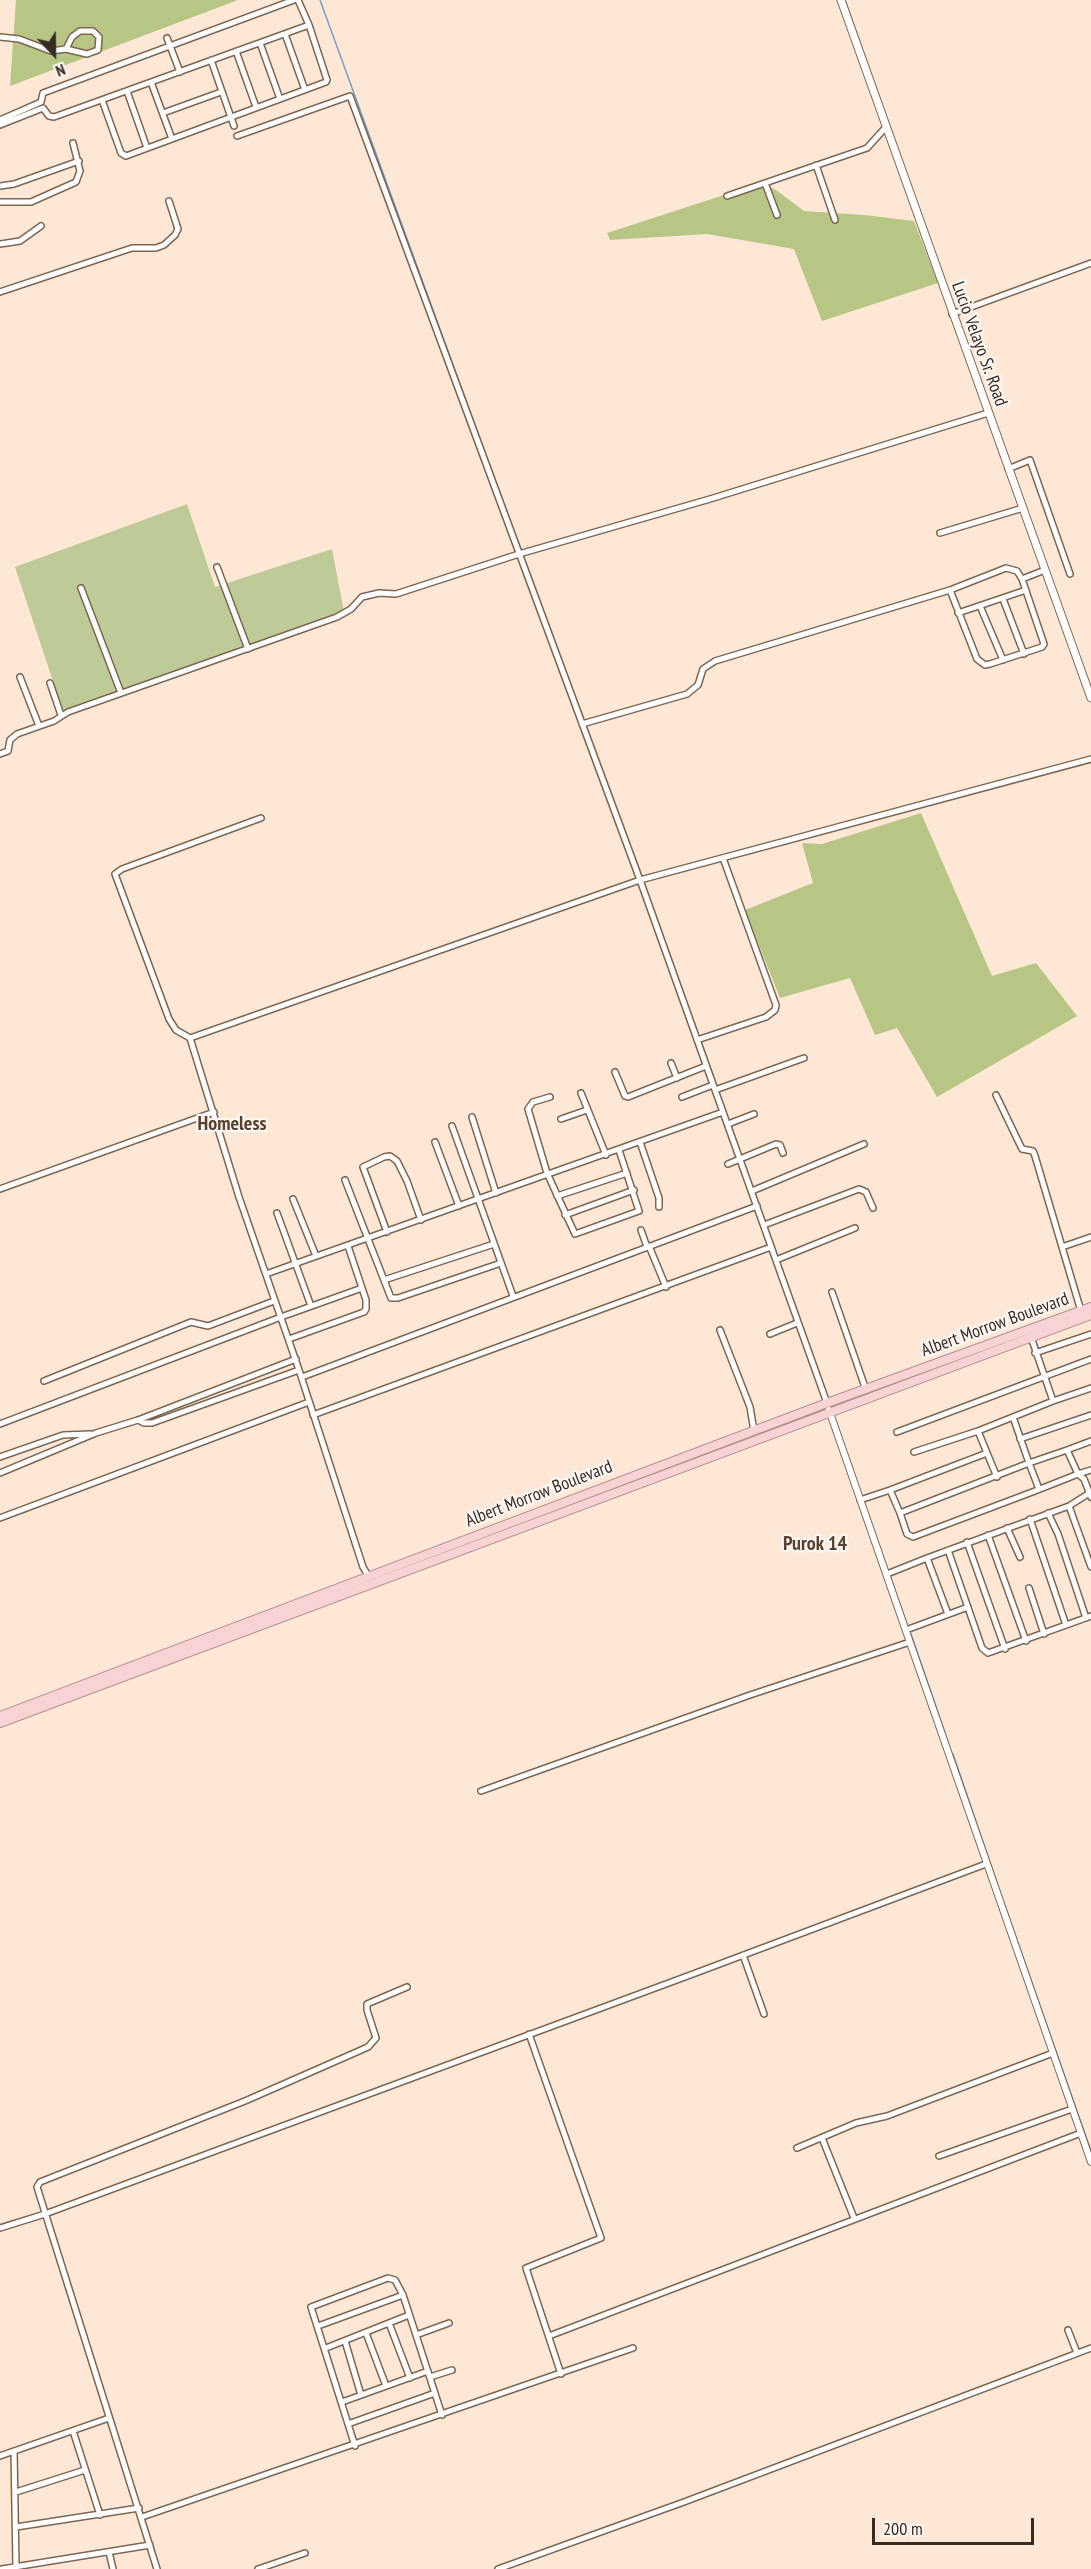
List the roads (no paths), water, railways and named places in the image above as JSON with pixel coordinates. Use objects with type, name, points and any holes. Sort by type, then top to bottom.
[{"type":"highway","name":"Albert Morrow Boulevard","points":[[0,1722],[754,1431],[828,1408],[866,1390],[1091,1307]]},
{"type":"highway","name":"Albert Morrow Boulevard","points":[[0,1716],[828,1408],[1091,1315]]},
{"type":"main road","name":"Lucio Velayo Sr. Road","points":[[841,0],[1091,698]]},
{"type":"street","points":[[102,100],[123,155],[126,156],[328,81],[309,25],[296,0],[43,93],[42,105],[49,116],[54,117],[309,25]]},
{"type":"street","points":[[0,37],[19,39],[51,51],[66,49],[82,54],[94,52],[100,46],[99,37],[93,31],[81,31],[72,37],[66,49]]},
{"type":"street","points":[[285,34],[304,90]]},
{"type":"street","points":[[167,38],[180,72]]},
{"type":"street","points":[[260,42],[280,99]]},
{"type":"street","points":[[236,51],[256,107]]},
{"type":"street","points":[[211,60],[234,126]]},
{"type":"street","points":[[151,82],[172,139]]},
{"type":"street","points":[[127,91],[147,148]]},
{"type":"street","points":[[163,114],[221,92]]},
{"type":"street","points":[[237,136],[350,96],[640,880],[752,1191],[1091,2162]]},
{"type":"street","points":[[0,120],[42,105]]},
{"type":"street","points":[[0,125],[42,105]]},
{"type":"street","points":[[727,196],[867,148],[886,127]]},
{"type":"street","points":[[0,202],[31,202],[69,187],[79,177],[79,161],[73,143]]},
{"type":"street","points":[[0,186],[14,184],[79,161]]},
{"type":"street","points":[[816,165],[835,220]]},
{"type":"street","points":[[765,183],[777,215]]},
{"type":"street","points":[[0,292],[132,248],[156,248],[164,245],[175,236],[178,229],[169,201]]},
{"type":"street","points":[[0,244],[20,241],[41,226]]},
{"type":"street","points":[[952,314],[1091,262]]},
{"type":"street","points":[[0,754],[8,751],[12,737],[121,693],[337,617],[351,609],[362,597],[379,593],[396,594],[519,554],[710,499],[988,413]]},
{"type":"street","points":[[1008,469],[1030,460],[1070,574]]},
{"type":"street","points":[[940,533],[1023,508]]},
{"type":"street","points":[[217,567],[248,649]]},
{"type":"street","points":[[582,724],[687,694],[698,685],[703,669],[715,661],[950,590],[1006,568],[1017,571],[1022,579],[1044,644],[1024,654],[985,664],[977,659],[950,590]]},
{"type":"street","points":[[1022,579],[1045,570]]},
{"type":"street","points":[[81,588],[121,693]]},
{"type":"street","points":[[958,613],[1026,590]]},
{"type":"street","points":[[1003,599],[1024,654]]},
{"type":"street","points":[[980,606],[1003,660]]},
{"type":"street","points":[[20,677],[39,726]]},
{"type":"street","points":[[50,683],[61,716]]},
{"type":"street","points":[[190,1038],[247,1016],[640,880],[1091,759]]},
{"type":"street","points":[[261,818],[122,868],[115,874],[169,1019],[176,1030],[190,1038],[274,1301],[296,1359],[363,1567],[371,1579]]},
{"type":"street","points":[[697,1040],[766,1017],[776,1010],[723,858]]},
{"type":"street","points":[[682,1097],[804,1058]]},
{"type":"street","points":[[671,1063],[677,1078]]},
{"type":"street","points":[[615,1072],[625,1096],[628,1097],[706,1066]]},
{"type":"street","points":[[582,1093],[606,1155]]},
{"type":"street","points":[[996,1095],[1022,1149],[1033,1151],[1035,1156],[1081,1311]]},
{"type":"street","points":[[550,1097],[533,1102],[528,1109],[547,1173],[572,1232],[576,1235],[637,1213],[640,1209],[619,1150]]},
{"type":"street","points":[[561,1119],[587,1110]]},
{"type":"street","points":[[0,1190],[214,1112]]},
{"type":"street","points":[[266,1274],[723,1112]]},
{"type":"street","points":[[728,1125],[754,1114]]},
{"type":"street","points":[[472,1117],[496,1193]]},
{"type":"street","points":[[452,1126],[513,1296]]},
{"type":"street","points":[[435,1142],[459,1206]]},
{"type":"street","points":[[640,1142],[659,1198],[659,1208]]},
{"type":"street","points":[[728,1164],[776,1144],[780,1145],[783,1153]]},
{"type":"street","points":[[752,1191],[864,1144]]},
{"type":"street","points":[[387,1232],[363,1167],[384,1157],[390,1156],[397,1161],[421,1220]]},
{"type":"street","points":[[557,1196],[627,1173]]},
{"type":"street","points":[[345,1180],[393,1299],[501,1263]]},
{"type":"street","points":[[764,1225],[859,1189],[866,1192],[873,1208]]},
{"type":"street","points":[[565,1215],[634,1190]]},
{"type":"street","points":[[293,1199],[316,1256]]},
{"type":"street","points":[[302,1377],[757,1206]]},
{"type":"street","points":[[277,1214],[311,1306]]},
{"type":"street","points":[[776,1260],[855,1228]]},
{"type":"street","points":[[641,1230],[666,1287]]},
{"type":"street","points":[[1062,1247],[1091,1237]]},
{"type":"street","points":[[384,1280],[494,1244]]},
{"type":"street","points":[[289,1339],[364,1312],[367,1305],[348,1246]]},
{"type":"street","points":[[314,1415],[771,1247]]},
{"type":"street","points":[[0,1424],[362,1288]]},
{"type":"street","points":[[832,1292],[866,1390]]},
{"type":"street","points":[[44,1381],[190,1322],[204,1326],[214,1324],[274,1301]]},
{"type":"street","points":[[770,1335],[797,1323]]},
{"type":"street","points":[[720,1330],[750,1407],[754,1431]]},
{"type":"street","points":[[1035,1353],[1091,1334]]},
{"type":"street","points":[[1030,1337],[1053,1401]]},
{"type":"street","points":[[0,1473],[96,1433],[138,1420],[296,1359]]},
{"type":"street","points":[[897,1432],[1091,1359]]},
{"type":"street","points":[[138,1420],[146,1424],[152,1423],[299,1370]]},
{"type":"street","points":[[914,1452],[978,1431],[1091,1387]]},
{"type":"street","points":[[0,1518],[309,1402]]},
{"type":"street","points":[[1020,1439],[1091,1415]]},
{"type":"street","points":[[1013,1417],[1040,1489]]},
{"type":"street","points":[[978,1431],[997,1477]]},
{"type":"street","points":[[0,1457],[63,1435],[96,1433]]},
{"type":"street","points":[[63,1435],[69,1446]]},
{"type":"street","points":[[900,1513],[1091,1441]]},
{"type":"street","points":[[887,1574],[967,1542],[1069,1506],[1090,1494],[1067,1450]]},
{"type":"street","points":[[860,1500],[987,1453]]},
{"type":"street","points":[[890,1490],[907,1534],[914,1537],[1091,1470]]},
{"type":"street","points":[[1069,1506],[1091,1567]]},
{"type":"street","points":[[948,1550],[985,1652],[991,1653],[1026,1641],[1088,1617],[1048,1513]]},
{"type":"street","points":[[1030,1519],[1066,1625]]},
{"type":"street","points":[[1007,1528],[1020,1557]]},
{"type":"street","points":[[988,1535],[1026,1641]]},
{"type":"street","points":[[967,1542],[1005,1648]]},
{"type":"street","points":[[927,1558],[948,1614]]},
{"type":"street","points":[[1029,1588],[1044,1634]]},
{"type":"street","points":[[906,1630],[968,1607]]},
{"type":"street","points":[[481,1791],[750,1695],[910,1642]]},
{"type":"street","points":[[0,2229],[986,1864]]},
{"type":"street","points":[[743,1954],[764,2014]]},
{"type":"street","points":[[157,2569],[140,2508],[36,2187],[40,2182],[235,2105],[368,2047],[376,2038],[367,2004],[407,1987]]},
{"type":"street","points":[[529,2034],[601,2238],[526,2268],[561,2374]]},
{"type":"street","points":[[797,2148],[856,2123],[908,2109],[1053,2053]]},
{"type":"street","points":[[939,2156],[1072,2109]]},
{"type":"street","points":[[549,2336],[1081,2133]]},
{"type":"street","points":[[822,2138],[854,2218]]},
{"type":"street","points":[[355,2446],[326,2348],[310,2309],[314,2305],[388,2278],[395,2280],[403,2295],[442,2415]]},
{"type":"street","points":[[318,2326],[403,2295]]},
{"type":"street","points":[[326,2348],[409,2315]]},
{"type":"street","points":[[416,2335],[449,2323]]},
{"type":"street","points":[[389,2324],[410,2378]]},
{"type":"street","points":[[1068,2330],[1077,2353]]},
{"type":"street","points":[[366,2333],[386,2386]]},
{"type":"street","points":[[345,2341],[361,2394]]},
{"type":"street","points":[[142,2517],[355,2446],[633,2348]]},
{"type":"street","points":[[498,2569],[684,2502],[1091,2348]]},
{"type":"street","points":[[342,2402],[410,2378],[452,2370]]},
{"type":"street","points":[[348,2424],[435,2393]]},
{"type":"street","points":[[0,2456],[109,2418]]},
{"type":"street","points":[[73,2431],[100,2515]]},
{"type":"street","points":[[14,2451],[16,2567]]},
{"type":"street","points":[[16,2492],[85,2469]]},
{"type":"street","points":[[16,2527],[140,2508]]},
{"type":"street","points":[[5,2569],[150,2545]]},
{"type":"street","points":[[109,2552],[113,2569]]},
{"type":"street","points":[[258,2569],[305,2553]]},
{"type":"waterway","points":[[320,0],[512,527]]},
{"type":"waterway","points":[[845,0],[906,173]]},
{"type":"waterway","points":[[755,1193],[759,1204]]},
{"type":"waterway","points":[[890,1576],[907,1625]]},
{"type":"waterway","points":[[911,1634],[947,1739]]},
{"type":"waterway","points":[[953,1754],[998,1886]]},
{"type":"waterway","points":[[1002,1898],[1091,2151]]},
{"type":"district","name":"Homeless","points":[[232,1124]]},
{"type":"district","name":"Purok 14","points":[[815,1544]]}]
